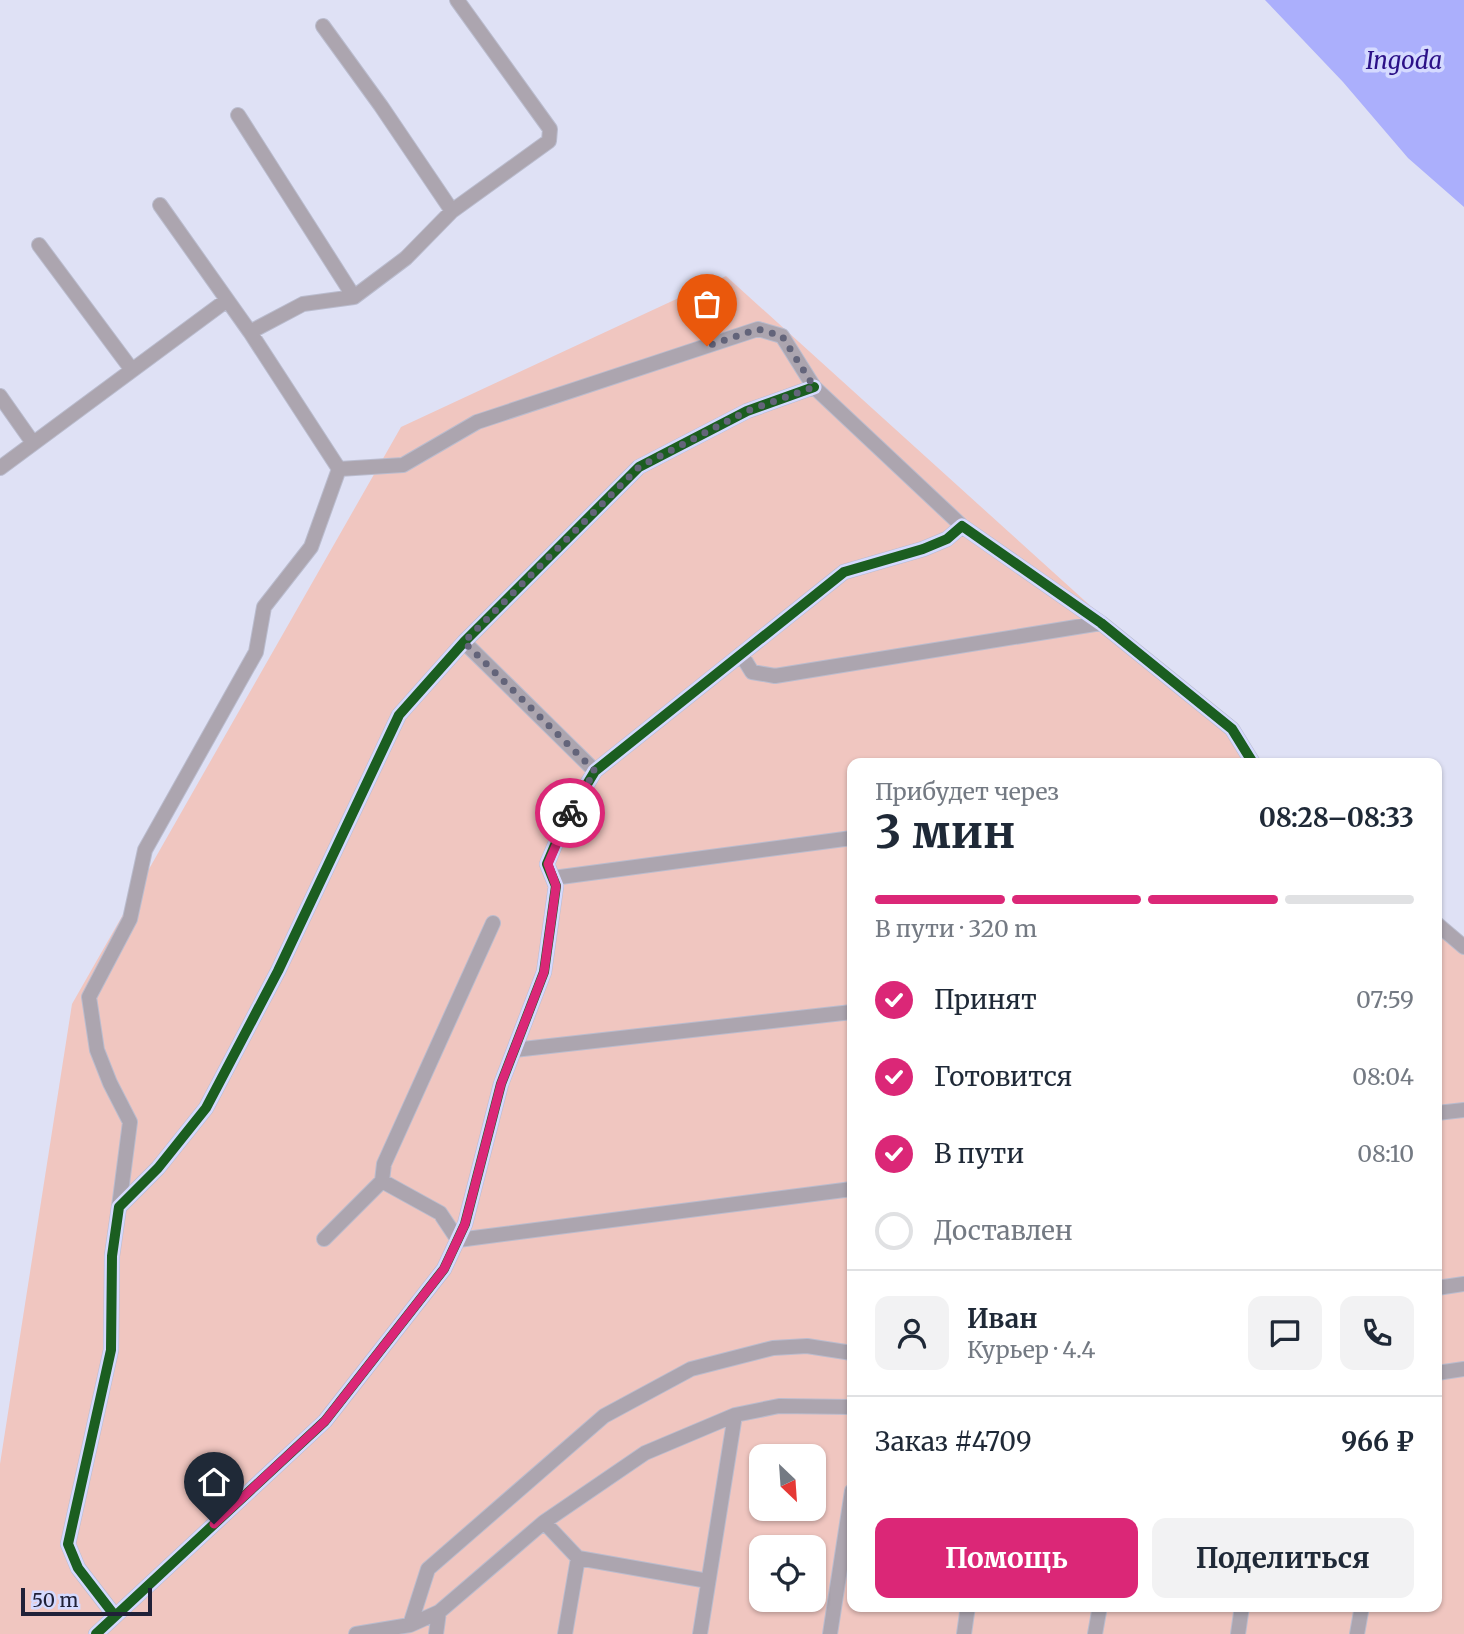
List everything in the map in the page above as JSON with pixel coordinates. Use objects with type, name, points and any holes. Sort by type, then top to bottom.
[{"type":"street","points":[[250,332],[303,304],[354,297],[407,258],[452,211],[549,141],[550,129],[457,0]]},
{"type":"street","points":[[323,26],[452,211]]},
{"type":"street","points":[[238,115],[354,297]]},
{"type":"street","points":[[160,205],[250,332],[340,468]]},
{"type":"street","points":[[39,245],[132,370]]},
{"type":"street","points":[[0,468],[227,300]]},
{"type":"street","points":[[340,468],[403,465],[478,422],[758,329],[782,336],[814,387],[962,526],[1101,623],[1232,729],[1250,758]]},
{"type":"street","points":[[119,1207],[158,1168],[206,1108],[278,971],[399,715],[464,642],[639,467],[747,411],[814,387]]},
{"type":"street","points":[[0,396],[33,443]]},
{"type":"street","points":[[115,1616],[78,1568],[68,1544],[111,1350],[112,1256],[130,1122],[97,1050],[89,997],[130,919],[145,850],[256,652],[264,607],[311,547],[340,468]]},
{"type":"street","points":[[96,1634],[325,1421],[444,1269],[465,1224],[501,1084],[544,972],[556,886],[548,864],[566,819],[595,771],[844,572],[923,549],[947,539],[962,526]]},
{"type":"street","points":[[741,654],[752,672],[775,676],[1101,623]]},
{"type":"street","points":[[464,642],[595,771]]},
{"type":"street","points":[[553,878],[847,839]]},
{"type":"street","points":[[324,1239],[382,1181],[384,1164],[493,923]]},
{"type":"street","points":[[1442,932],[1464,947]]},
{"type":"street","points":[[514,1050],[847,1013]]},
{"type":"street","points":[[1442,1112],[1464,1110]]},
{"type":"street","points":[[382,1181],[440,1213],[458,1240]]},
{"type":"street","points":[[458,1240],[847,1190]]},
{"type":"street","points":[[1442,1287],[1464,1284]]},
{"type":"street","points":[[410,1625],[428,1569],[604,1416],[691,1369],[773,1348],[807,1346],[847,1352]]},
{"type":"street","points":[[1442,1372],[1464,1369]]},
{"type":"street","points":[[356,1634],[410,1625],[439,1612],[544,1522],[645,1453],[735,1415],[779,1406],[847,1407]]},
{"type":"street","points":[[700,1634],[735,1415]]},
{"type":"street","points":[[544,1522],[578,1558],[708,1581]]},
{"type":"street","points":[[830,1634],[847,1524]]},
{"type":"street","points":[[565,1634],[578,1558]]},
{"type":"street","points":[[436,1634],[439,1612]]},
{"type":"street","points":[[964,1634],[967,1612]]},
{"type":"street","points":[[1095,1634],[1099,1612]]},
{"type":"street","points":[[1237,1634],[1241,1612]]},
{"type":"street","points":[[1357,1634],[1361,1612]]},
{"type":"shaded area","points":[[726,276],[1258,758],[847,758],[847,1612],[1442,1612],[1442,924],[1464,944],[1464,1634],[0,1634],[0,1464],[72,1004],[401,427]]},
{"type":"water","name":"Ingoda","points":[[1265,0],[1464,0],[1464,207],[1408,158],[1343,82]]},
{"type":"cycle path","points":[[115,1616],[78,1568],[68,1544],[111,1350],[112,1256],[119,1207],[158,1168],[206,1108],[278,971],[399,715],[464,642],[639,467],[747,411],[814,387]]},
{"type":"cycle path","points":[[96,1634],[325,1421],[444,1269],[465,1224],[501,1084],[544,972],[556,886],[547,864],[566,819],[595,771],[844,572],[923,549],[947,539],[962,526],[1101,623],[1232,729],[1250,758]]},
{"type":"way so far","points":[[570,813],[595,771],[464,642],[639,467],[747,411],[814,387],[782,336],[758,329],[707,346]]},
{"type":"route","points":[[214,1524],[325,1421],[444,1269],[465,1224],[501,1084],[544,972],[556,886],[548,864],[570,813]]}]
